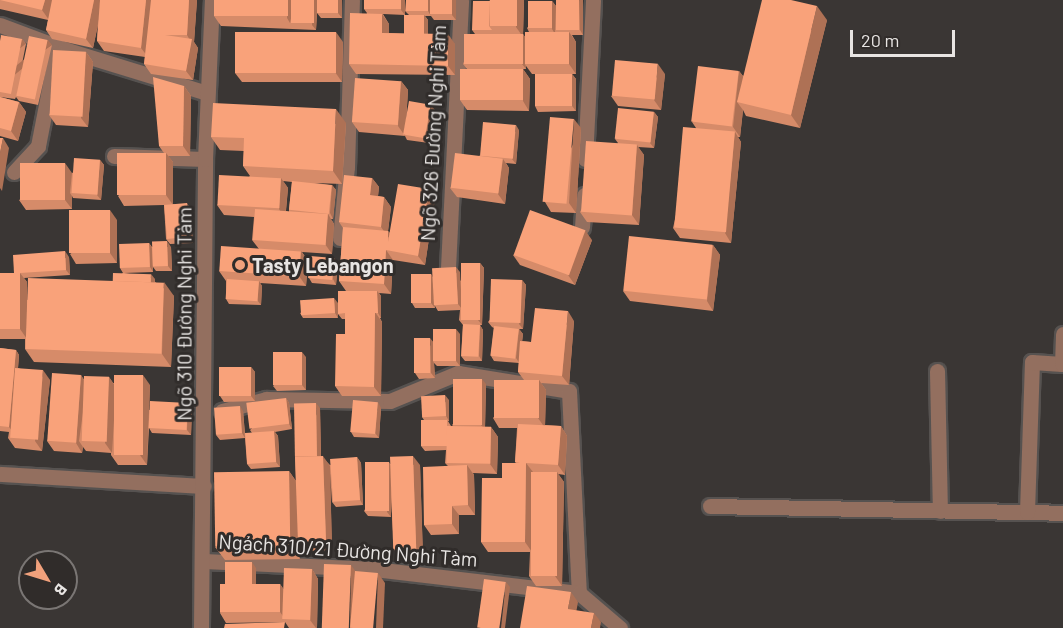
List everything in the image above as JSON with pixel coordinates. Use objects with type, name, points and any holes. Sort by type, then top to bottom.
[{"type":"street","name":"Ngõ 310 Đường Nghi Tàm","points":[[201,628],[204,561],[205,159],[212,0]]},
{"type":"street","points":[[339,238],[346,167],[352,0]]},
{"type":"street","name":"Ngõ 326 Đường Nghi Tàm","points":[[448,268],[461,0]]},
{"type":"street","points":[[582,227],[592,0]]},
{"type":"street","points":[[0,25],[57,44],[67,50],[207,93]]},
{"type":"street","points":[[14,172],[38,146],[57,44]]},
{"type":"street","points":[[114,156],[205,159]]},
{"type":"street","points":[[1028,512],[1032,362],[1062,364],[1063,334]]},
{"type":"street","points":[[937,371],[940,511]]},
{"type":"street","points":[[205,416],[266,399],[390,401],[458,373],[569,391],[579,592],[620,628]]},
{"type":"street","points":[[0,474],[204,486]]},
{"type":"street","points":[[710,506],[1063,513]]},
{"type":"street","name":"Ngách 310/21 Đường Nghi Tàm","points":[[204,561],[374,569],[579,592]]},
{"type":"building","points":[[0,0],[45,0],[42,10]]},
{"type":"building","points":[[52,0],[94,0],[86,39],[46,30]]},
{"type":"building","points":[[100,0],[146,0],[141,48],[97,41]]},
{"type":"building","points":[[151,0],[189,0],[187,35],[165,35],[192,39],[186,71],[144,64]]},
{"type":"building","points":[[214,0],[288,0],[288,16],[214,16]]},
{"type":"building","points":[[291,0],[314,0],[314,23],[291,23]]},
{"type":"building","points":[[317,0],[338,0],[338,13],[317,13]]},
{"type":"building","points":[[364,0],[401,0],[401,9],[364,9]]},
{"type":"building","points":[[406,0],[428,0],[428,11],[406,11]]},
{"type":"building","points":[[430,0],[452,0],[452,14],[430,14]]},
{"type":"building","points":[[490,0],[517,0],[517,26],[490,26]]},
{"type":"building","points":[[556,0],[579,0],[579,30],[556,30]]},
{"type":"building","points":[[762,0],[791,0],[817,6],[791,115],[737,102]]},
{"type":"building","points":[[473,1],[490,1],[489,26],[492,30],[472,30]]},
{"type":"building","points":[[528,1],[552,1],[552,28],[528,28]]},
{"type":"building","points":[[350,13],[382,14],[382,33],[448,34],[448,66],[349,64]]},
{"type":"building","points":[[404,15],[424,15],[424,34],[404,34]]},
{"type":"building","points":[[235,32],[336,32],[336,73],[235,73]]},
{"type":"building","points":[[525,32],[569,32],[569,64],[525,64]]},
{"type":"building","points":[[464,34],[523,34],[523,64],[464,64]]},
{"type":"building","points":[[1,35],[22,39],[11,94],[0,92]]},
{"type":"building","points":[[29,36],[48,40],[35,100],[16,96]]},
{"type":"building","points":[[53,50],[86,52],[83,117],[50,115]]},
{"type":"building","points":[[615,60],[658,64],[655,100],[612,96]]},
{"type":"building","points":[[698,66],[739,71],[732,127],[691,122]]},
{"type":"building","points":[[460,69],[523,69],[523,100],[460,100]]},
{"type":"building","points":[[535,74],[572,74],[572,106],[535,106]]},
{"type":"building","points":[[153,77],[184,86],[183,146],[159,146]]},
{"type":"building","points":[[355,78],[401,81],[398,125],[352,122]]},
{"type":"building","points":[[0,97],[19,102],[11,131],[0,128]]},
{"type":"building","points":[[409,101],[431,105],[425,138],[403,134]]},
{"type":"building","points":[[213,103],[336,109],[333,171],[243,166],[244,138],[211,137]]},
{"type":"building","points":[[618,108],[654,112],[651,143],[615,139]]},
{"type":"building","points":[[550,117],[574,119],[567,204],[543,202]]},
{"type":"building","points":[[483,122],[516,125],[513,159],[480,156]]},
{"type":"building","points":[[683,127],[735,132],[726,232],[674,228]]},
{"type":"building","points":[[586,141],[637,145],[632,215],[581,212]]},
{"type":"building","points":[[117,153],[166,153],[166,195],[117,195]]},
{"type":"building","points":[[455,153],[503,159],[498,194],[451,188]]},
{"type":"building","points":[[74,158],[100,160],[97,195],[72,193]]},
{"type":"building","points":[[20,163],[65,163],[65,200],[20,200]]},
{"type":"building","points":[[219,175],[281,178],[279,208],[217,205]]},
{"type":"building","points":[[344,175],[372,178],[370,195],[384,197],[381,227],[339,222]]},
{"type":"building","points":[[292,181],[332,185],[329,214],[289,210]]},
{"type":"building","points":[[398,184],[429,189],[418,256],[386,250],[384,284],[339,281],[343,227],[388,231],[388,242]]},
{"type":"building","points":[[187,203],[190,237],[167,239],[164,205]]},
{"type":"building","points":[[255,209],[328,214],[326,245],[253,240]]},
{"type":"building","points":[[69,210],[110,210],[110,253],[69,253]]},
{"type":"building","points":[[530,210],[585,230],[569,275],[514,255]]},
{"type":"building","points":[[629,236],[713,245],[707,299],[623,291]]},
{"type":"building","points":[[167,241],[168,266],[153,267],[152,242]]},
{"type":"building","points":[[149,243],[150,267],[120,268],[119,244]]},
{"type":"building","points":[[221,246],[301,252],[299,277],[219,271]]},
{"type":"building","points":[[65,251],[66,270],[14,273],[13,255]]},
{"type":"building","points":[[310,256],[334,258],[332,280],[308,278]]},
{"type":"building","points":[[461,263],[480,263],[480,320],[461,320]]},
{"type":"building","points":[[456,267],[458,304],[434,305],[432,268]]},
{"type":"building","points":[[0,273],[20,273],[20,329],[0,329]]},
{"type":"building","points":[[113,273],[151,274],[151,282],[113,281]]},
{"type":"building","points":[[411,274],[431,274],[431,303],[411,303]]},
{"type":"building","points":[[28,278],[164,283],[161,354],[26,349]]},
{"type":"building","points":[[227,279],[259,281],[258,301],[226,299]]},
{"type":"building","points":[[491,279],[522,280],[520,323],[489,322]]},
{"type":"building","points":[[338,291],[377,291],[378,313],[345,312],[338,314]]},
{"type":"building","points":[[334,298],[335,313],[301,315],[300,300]]},
{"type":"building","points":[[535,308],[568,311],[562,376],[518,372],[520,341],[531,342]]},
{"type":"building","points":[[345,312],[375,312],[374,387],[335,386],[336,334],[345,334]]},
{"type":"building","points":[[463,324],[480,325],[478,357],[461,356]]},
{"type":"building","points":[[494,326],[519,329],[515,359],[490,356]]},
{"type":"building","points":[[433,329],[456,329],[456,361],[433,361]]},
{"type":"building","points":[[414,338],[430,338],[430,373],[414,373]]},
{"type":"building","points":[[0,348],[16,350],[9,427],[0,426]]},
{"type":"building","points":[[273,352],[302,352],[302,385],[273,385]]},
{"type":"building","points":[[219,367],[251,367],[251,396],[219,396]]},
{"type":"building","points":[[15,368],[43,370],[38,440],[10,438]]},
{"type":"building","points":[[52,373],[81,375],[76,443],[47,441]]},
{"type":"building","points":[[114,375],[143,375],[143,455],[114,455]]},
{"type":"building","points":[[84,376],[109,377],[107,442],[82,441]]},
{"type":"building","points":[[453,379],[482,379],[482,425],[453,425]]},
{"type":"building","points":[[494,380],[539,380],[539,418],[494,418]]},
{"type":"building","points":[[445,395],[446,416],[422,417],[421,396]]},
{"type":"building","points":[[286,398],[289,424],[249,429],[246,403]]},
{"type":"building","points":[[353,400],[378,402],[375,434],[350,432]]},
{"type":"building","points":[[150,401],[188,403],[187,430],[149,428]]},
{"type":"building","points":[[294,403],[316,403],[317,456],[295,456]]},
{"type":"building","points":[[240,406],[242,433],[216,435],[214,408]]},
{"type":"building","points":[[421,420],[447,420],[447,446],[421,446]]},
{"type":"building","points":[[518,424],[561,426],[558,465],[526,463],[525,542],[481,542],[482,478],[502,478],[502,463],[520,463],[515,462]]},
{"type":"building","points":[[447,426],[491,427],[490,464],[446,463]]},
{"type":"building","points":[[274,431],[276,462],[247,464],[245,433]]},
{"type":"building","points":[[323,456],[326,540],[298,541],[295,457]]},
{"type":"building","points":[[413,456],[416,548],[393,549],[390,457]]},
{"type":"building","points":[[357,457],[360,500],[333,502],[330,459]]},
{"type":"building","points":[[365,462],[389,462],[389,511],[365,511]]},
{"type":"building","points":[[467,465],[468,505],[452,506],[452,524],[424,525],[423,467]]},
{"type":"building","points":[[289,471],[290,545],[215,546],[214,472]]},
{"type":"building","points":[[531,472],[557,472],[557,576],[531,576]]},
{"type":"building","points":[[225,562],[252,562],[252,584],[225,584]]},
{"type":"building","points":[[324,564],[351,565],[349,628],[322,628]]},
{"type":"building","points":[[284,568],[312,569],[310,620],[282,619]]},
{"type":"building","points":[[355,571],[378,573],[373,628],[350,628]]},
{"type":"building","points":[[484,579],[506,582],[499,628],[477,628]]},
{"type":"building","points":[[220,584],[280,584],[280,612],[220,612]]},
{"type":"building","points":[[527,586],[571,592],[568,609],[594,613],[591,628],[520,628]]},
{"type":"building","points":[[285,622],[284,628],[224,628],[225,624]]},
{"type":"place","name":"Tasty Lebangon","points":[[240,265]]}]
